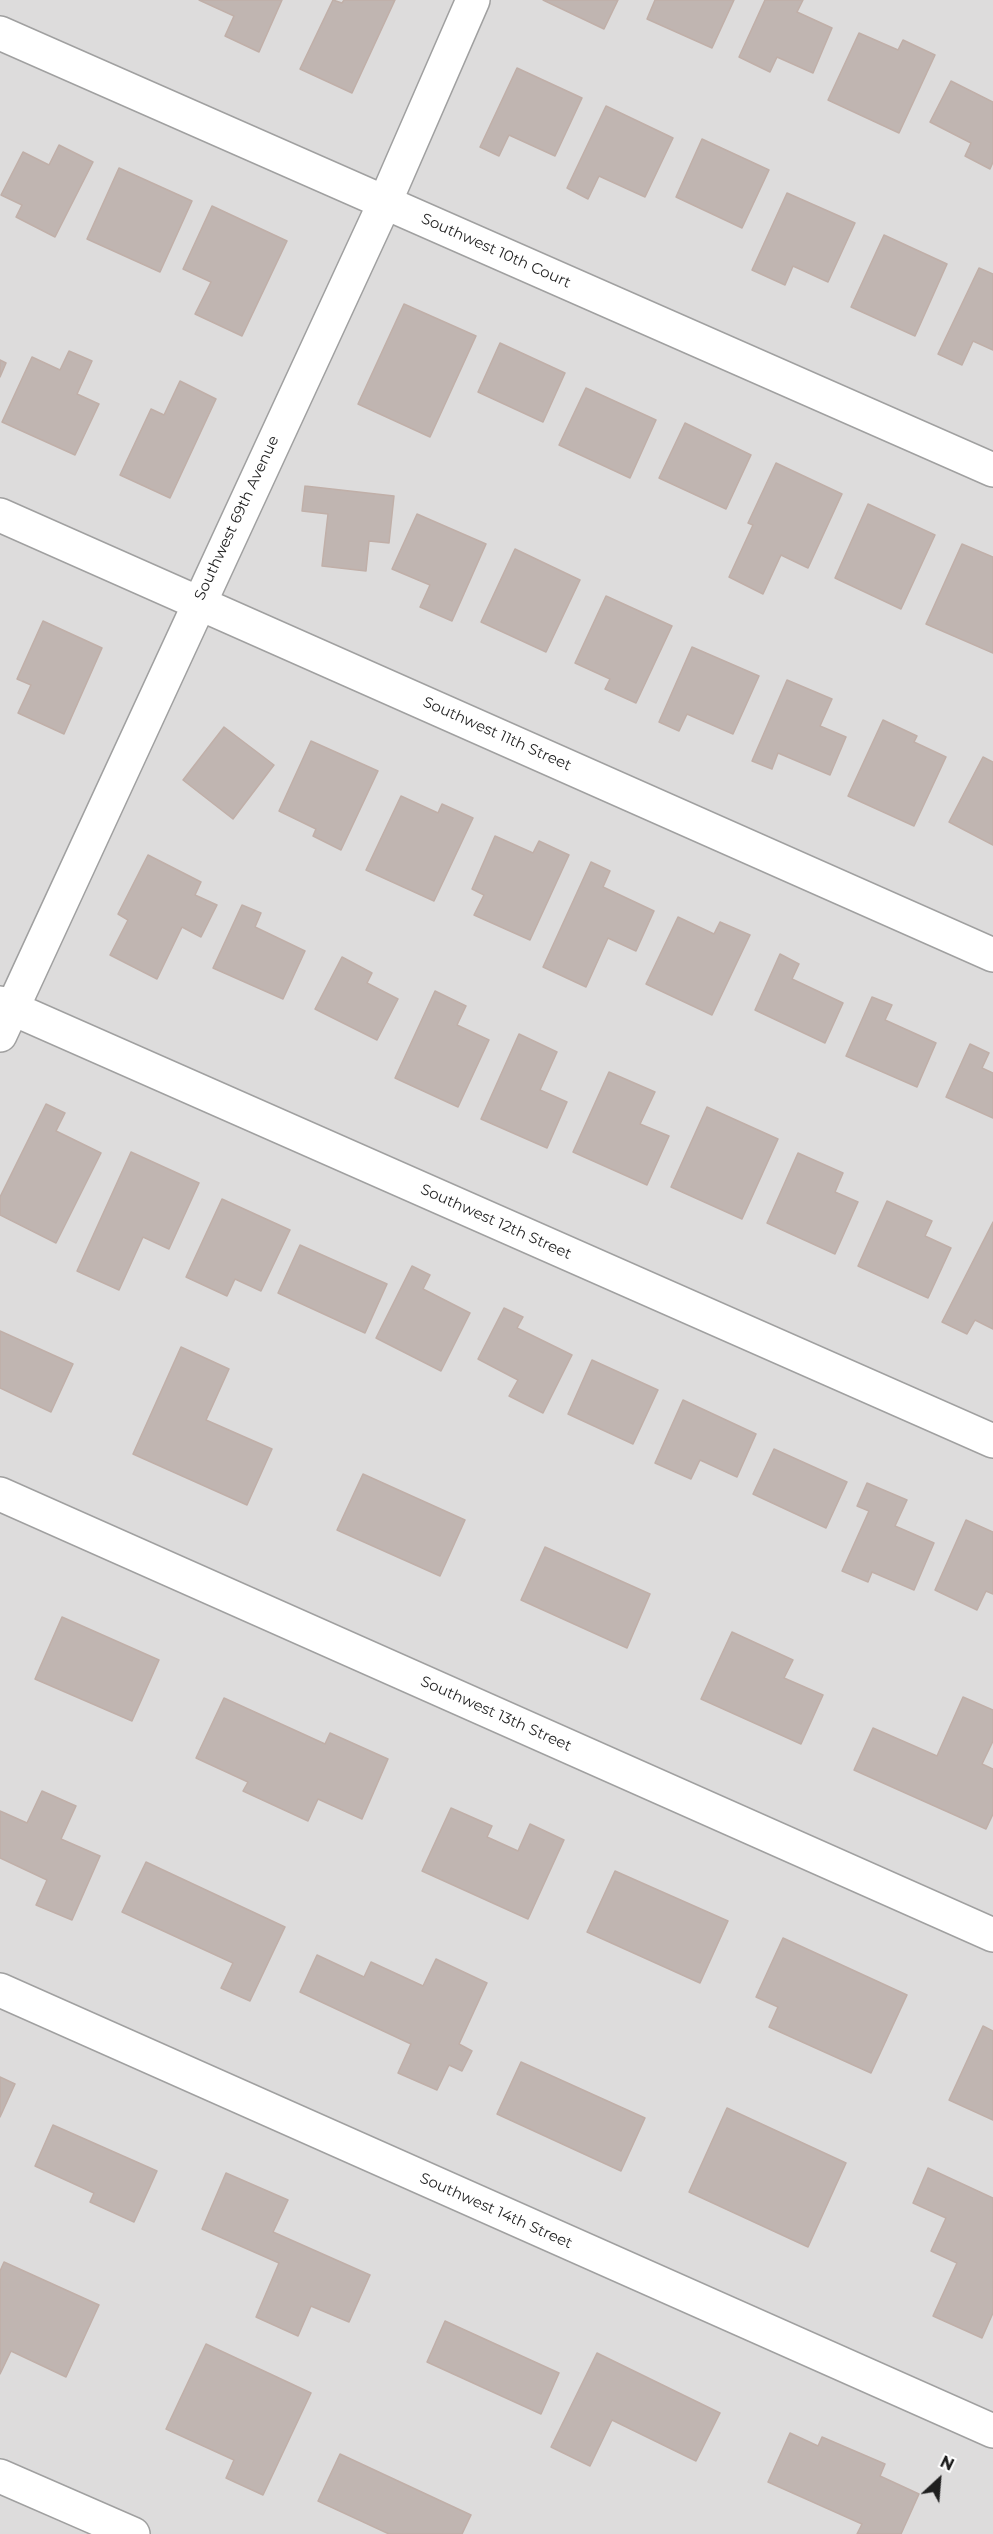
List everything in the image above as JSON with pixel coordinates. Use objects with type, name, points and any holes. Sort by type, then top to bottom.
[{"type":"street","name":"Southwest 69th Avenue","points":[[4,1015],[384,202],[473,0]]},
{"type":"street","name":"Southwest 10th Court","points":[[0,33],[993,470]]},
{"type":"street","name":"Southwest 11th Street","points":[[0,515],[199,601],[993,955]]},
{"type":"street","name":"Southwest 12th Street","points":[[4,1015],[993,1441]]},
{"type":"street","name":"Southwest 13th Street","points":[[0,1494],[993,1935]]},
{"type":"street","name":"Southwest 14th Street","points":[[0,1990],[993,2431]]},
{"type":"street","points":[[0,2475],[133,2534]]},
{"type":"shaded area","points":[[0,0],[993,0],[993,2534],[0,2534]]},
{"type":"building","points":[[199,0],[282,0],[259,52],[225,36],[234,16]]},
{"type":"building","points":[[333,0],[342,3],[344,0],[395,0],[352,93],[300,69]]},
{"type":"building","points":[[543,0],[618,0],[604,29]]},
{"type":"building","points":[[655,0],[734,0],[712,48],[647,19]]},
{"type":"building","points":[[765,0],[803,0],[797,12],[832,28],[813,73],[777,57],[770,72],[739,57]]},
{"type":"building","points":[[859,33],[898,50],[903,40],[935,55],[899,133],[828,100]]},
{"type":"building","points":[[517,68],[582,98],[555,156],[509,135],[499,156],[480,147]]},
{"type":"building","points":[[951,81],[993,102],[993,162],[990,169],[965,156],[971,143],[930,122]]},
{"type":"building","points":[[606,106],[673,138],[645,197],[599,176],[588,199],[567,188]]},
{"type":"building","points":[[702,139],[769,170],[742,228],[676,197]]},
{"type":"building","points":[[59,145],[93,162],[55,237],[16,217],[22,205],[1,195],[23,152],[49,165]]},
{"type":"building","points":[[119,168],[192,201],[160,272],[87,239]]},
{"type":"building","points":[[787,193],[855,223],[828,282],[793,266],[785,285],[752,270]]},
{"type":"building","points":[[212,206],[287,241],[242,336],[195,314],[211,282],[183,269]]},
{"type":"building","points":[[884,235],[947,264],[915,336],[851,307]]},
{"type":"building","points":[[979,268],[993,274],[993,350],[973,341],[962,365],[938,354]]},
{"type":"building","points":[[404,304],[476,336],[430,437],[358,404]]},
{"type":"building","points":[[500,343],[565,373],[543,422],[478,392]]},
{"type":"building","points":[[69,351],[92,361],[77,394],[99,404],[75,455],[2,422],[32,357],[60,370]]},
{"type":"building","points":[[0,360],[6,363],[0,377]]},
{"type":"building","points":[[180,381],[216,399],[170,498],[120,475],[151,409],[164,415]]},
{"type":"building","points":[[586,388],[656,420],[630,478],[559,445]]},
{"type":"building","points":[[685,423],[751,455],[726,509],[659,478]]},
{"type":"building","points":[[776,463],[842,494],[808,568],[781,555],[763,594],[729,577],[753,525],[748,523]]},
{"type":"building","points":[[305,486],[394,496],[389,543],[369,541],[366,571],[322,566],[328,514],[302,511]]},
{"type":"building","points":[[868,504],[935,535],[901,609],[835,578]]},
{"type":"building","points":[[417,514],[486,544],[452,621],[420,607],[430,585],[392,569]]},
{"type":"building","points":[[962,544],[993,557],[993,653],[926,624]]},
{"type":"building","points":[[515,549],[580,580],[546,652],[481,622]]},
{"type":"building","points":[[606,596],[672,626],[636,703],[605,689],[610,679],[575,663]]},
{"type":"building","points":[[43,621],[102,648],[64,734],[18,713],[31,685],[17,679]]},
{"type":"building","points":[[692,647],[759,676],[733,734],[687,714],[679,731],[659,722]]},
{"type":"building","points":[[787,680],[832,699],[820,726],[846,737],[830,775],[778,753],[772,769],[752,761]]},
{"type":"building","points":[[883,720],[917,736],[914,742],[946,757],[914,826],[848,796]]},
{"type":"building","points":[[224,727],[274,765],[233,819],[183,780]]},
{"type":"building","points":[[311,741],[378,771],[341,850],[313,836],[316,829],[279,811]]},
{"type":"building","points":[[983,757],[993,762],[993,845],[949,822]]},
{"type":"building","points":[[401,796],[438,813],[442,804],[473,818],[434,901],[366,870]]},
{"type":"building","points":[[495,836],[533,853],[539,841],[569,855],[530,940],[474,915],[484,895],[472,889]]},
{"type":"building","points":[[148,855],[201,882],[195,895],[217,905],[201,937],[182,927],[157,979],[110,955],[128,920],[118,914]]},
{"type":"building","points":[[591,862],[610,871],[603,887],[654,911],[636,951],[608,938],[586,987],[543,967]]},
{"type":"building","points":[[242,905],[261,913],[255,927],[305,951],[283,999],[213,968]]},
{"type":"building","points":[[678,917],[714,934],[720,922],[750,935],[712,1015],[646,984]]},
{"type":"building","points":[[780,954],[799,964],[792,979],[843,1003],[825,1043],[755,1010]]},
{"type":"building","points":[[342,957],[372,973],[367,983],[398,999],[377,1040],[315,1009]]},
{"type":"building","points":[[435,991],[466,1006],[457,1025],[489,1040],[458,1107],[395,1078]]},
{"type":"building","points":[[872,997],[892,1005],[885,1020],[936,1043],[917,1087],[846,1056]]},
{"type":"building","points":[[519,1034],[557,1052],[540,1090],[567,1102],[547,1148],[481,1119]]},
{"type":"building","points":[[970,1044],[989,1053],[982,1068],[993,1073],[993,1118],[946,1097]]},
{"type":"building","points":[[609,1072],[655,1092],[640,1124],[669,1136],[647,1185],[573,1152]]},
{"type":"building","points":[[46,1104],[65,1113],[56,1131],[101,1153],[56,1243],[0,1215],[0,1197]]},
{"type":"building","points":[[707,1107],[778,1139],[742,1219],[671,1187]]},
{"type":"building","points":[[131,1152],[199,1183],[169,1249],[143,1237],[119,1290],[77,1271]]},
{"type":"building","points":[[798,1153],[843,1173],[835,1192],[858,1202],[835,1254],[767,1223]]},
{"type":"building","points":[[222,1199],[290,1230],[261,1291],[235,1279],[227,1296],[186,1277]]},
{"type":"building","points":[[887,1201],[932,1221],[925,1236],[951,1248],[928,1298],[858,1266]]},
{"type":"building","points":[[993,1222],[993,1329],[975,1320],[967,1334],[942,1322]]},
{"type":"building","points":[[300,1245],[387,1284],[365,1333],[278,1293]]},
{"type":"building","points":[[412,1266],[430,1275],[423,1289],[470,1313],[441,1371],[376,1338]]},
{"type":"building","points":[[504,1308],[523,1317],[517,1328],[572,1355],[543,1413],[509,1396],[518,1380],[478,1359]]},
{"type":"building","points":[[0,1331],[73,1364],[51,1412],[0,1388]]},
{"type":"building","points":[[181,1347],[229,1369],[206,1420],[272,1449],[247,1505],[133,1454]]},
{"type":"building","points":[[592,1360],[658,1390],[633,1444],[568,1414]]},
{"type":"building","points":[[683,1400],[756,1434],[737,1477],[700,1460],[691,1479],[655,1463]]},
{"type":"building","points":[[774,1449],[847,1482],[826,1528],[753,1494]]},
{"type":"building","points":[[363,1474],[465,1520],[440,1576],[337,1530]]},
{"type":"building","points":[[867,1483],[907,1500],[895,1526],[934,1543],[914,1590],[872,1572],[868,1582],[842,1571],[869,1511],[857,1506]]},
{"type":"building","points":[[966,1520],[993,1532],[993,1594],[986,1591],[977,1610],[935,1590]]},
{"type":"building","points":[[545,1547],[650,1594],[627,1648],[521,1600]]},
{"type":"building","points":[[62,1617],[159,1660],[132,1721],[35,1679]]},
{"type":"building","points":[[732,1632],[793,1660],[784,1678],[823,1695],[801,1744],[701,1699]]},
{"type":"building","points":[[963,1697],[993,1710],[993,1741],[982,1764],[993,1769],[993,1814],[986,1829],[854,1770],[873,1728],[937,1756]]},
{"type":"building","points":[[224,1698],[325,1744],[330,1733],[388,1759],[362,1819],[318,1799],[308,1821],[243,1791],[248,1782],[196,1758]]},
{"type":"building","points":[[42,1791],[76,1806],[61,1839],[100,1856],[72,1920],[36,1905],[47,1880],[0,1858],[0,1811],[27,1823]]},
{"type":"building","points":[[451,1808],[492,1826],[487,1837],[518,1851],[530,1824],[564,1840],[528,1919],[422,1871]]},
{"type":"building","points":[[146,1862],[285,1927],[250,2001],[221,1988],[233,1963],[122,1912]]},
{"type":"building","points":[[615,1871],[728,1921],[700,1983],[587,1932]]},
{"type":"building","points":[[783,1938],[907,1995],[871,2073],[769,2027],[778,2007],[756,1997]]},
{"type":"building","points":[[317,1955],[364,1977],[371,1962],[423,1986],[436,1959],[487,1983],[459,2044],[472,2051],[462,2071],[449,2065],[437,2090],[398,2073],[411,2044],[300,1992]]},
{"type":"building","points":[[983,2026],[993,2031],[993,2120],[949,2100]]},
{"type":"building","points":[[521,2062],[645,2118],[621,2171],[497,2114]]},
{"type":"building","points":[[0,2077],[15,2084],[0,2117]]},
{"type":"building","points":[[727,2108],[846,2163],[808,2247],[689,2192]]},
{"type":"building","points":[[53,2125],[157,2171],[134,2222],[90,2202],[94,2193],[35,2166]]},
{"type":"building","points":[[928,2168],[993,2198],[993,2313],[982,2338],[933,2316],[957,2263],[931,2251],[946,2218],[913,2203]]},
{"type":"building","points":[[226,2173],[288,2200],[273,2232],[370,2275],[349,2322],[311,2306],[298,2336],[256,2317],[279,2263],[202,2229]]},
{"type":"building","points":[[4,2262],[99,2305],[66,2377],[11,2351],[0,2374],[0,2271]]},
{"type":"building","points":[[445,2321],[559,2373],[541,2414],[427,2362]]},
{"type":"building","points":[[206,2344],[311,2393],[263,2495],[226,2478],[234,2460],[166,2429]]},
{"type":"building","points":[[597,2353],[720,2413],[696,2461],[612,2420],[590,2466],[551,2447]]},
{"type":"building","points":[[790,2433],[818,2446],[822,2437],[885,2464],[880,2476],[919,2494],[901,2534],[857,2534],[862,2524],[768,2482]]},
{"type":"building","points":[[340,2454],[471,2515],[462,2534],[389,2534],[318,2501]]}]
